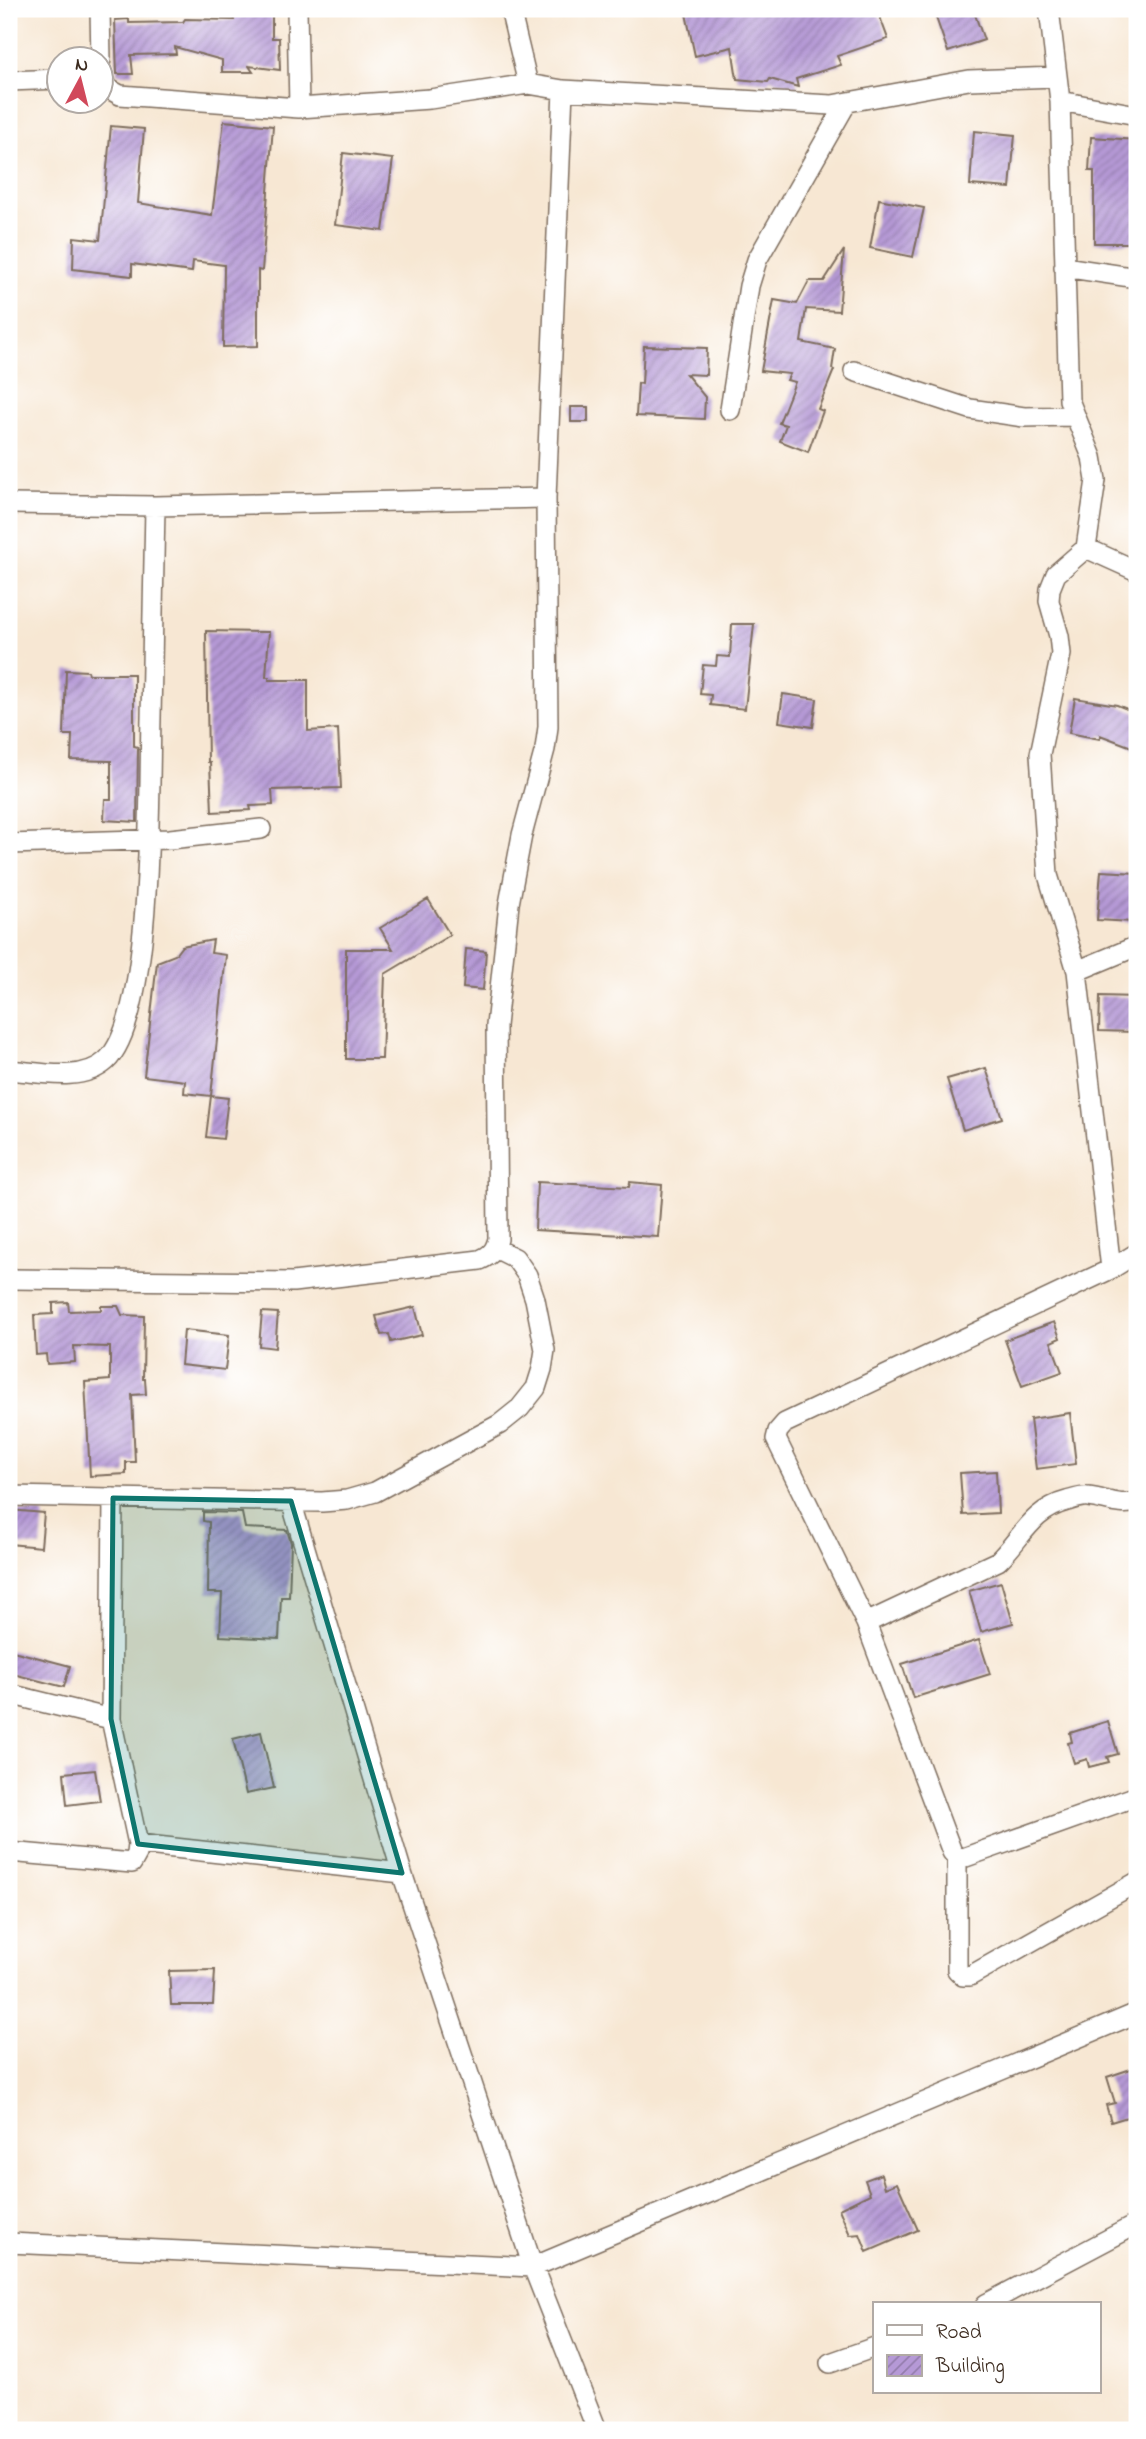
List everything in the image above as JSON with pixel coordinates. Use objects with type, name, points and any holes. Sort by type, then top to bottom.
[{"type":"street","points":[[100,9],[101,46]]},
{"type":"street","points":[[297,9],[299,108]]},
{"type":"street","points":[[510,9],[528,84]]},
{"type":"street","points":[[1049,9],[1060,101],[1069,400],[1073,416],[1092,457],[1096,480],[1086,548],[1056,574],[1050,589],[1049,601],[1059,636],[1060,654],[1040,754],[1048,875],[1077,971],[1111,1269]]},
{"type":"street","points":[[116,93],[299,108],[430,99],[528,84],[563,90],[832,105],[969,80],[1056,77]]},
{"type":"street","points":[[9,81],[46,80]]},
{"type":"street","points":[[9,1279],[293,1282],[480,1260],[490,1255],[495,1248],[498,1239],[496,1026],[509,904],[522,835],[545,750],[548,727],[546,498],[563,90]]},
{"type":"street","points":[[1060,101],[1137,115]]},
{"type":"street","points":[[730,410],[749,286],[757,260],[846,104]]},
{"type":"street","points":[[1063,267],[1137,278]]},
{"type":"street","points":[[854,371],[971,409],[1024,417],[1073,416]]},
{"type":"street","points":[[9,504],[155,506],[546,498]]},
{"type":"street","points":[[9,1070],[71,1074],[89,1071],[106,1061],[120,1044],[138,973],[143,935],[148,840],[155,506]]},
{"type":"street","points":[[1086,548],[1137,571]]},
{"type":"street","points":[[9,844],[148,840],[261,829]]},
{"type":"street","points":[[1077,971],[1137,946]]},
{"type":"street","points":[[9,1496],[291,1501],[347,1500],[375,1492],[500,1424],[520,1408],[536,1388],[545,1350],[535,1299],[527,1275],[515,1258],[495,1248]]},
{"type":"street","points":[[1137,1253],[1111,1269],[785,1423],[778,1431],[776,1439],[866,1623],[952,1852],[957,1857],[963,1858],[1137,1796]]},
{"type":"street","points":[[866,1623],[998,1561],[1013,1547],[1030,1521],[1054,1505],[1086,1496],[1110,1503],[1137,1502]]},
{"type":"street","points":[[9,1852],[132,1863],[137,1854],[138,1844],[111,1719],[113,1498]]},
{"type":"street","points":[[291,1501],[402,1873],[533,2267],[597,2430]]},
{"type":"street","points":[[9,1694],[111,1719]]},
{"type":"street","points":[[138,1844],[402,1873]]},
{"type":"street","points":[[957,1857],[957,1970],[963,1976],[970,1976],[1137,1882]]},
{"type":"street","points":[[9,2243],[533,2267],[1137,2013]]},
{"type":"street","points":[[990,2302],[1137,2224]]},
{"type":"street","points":[[830,2364],[873,2348]]},
{"type":"highlighted area","points":[[113,1498],[291,1501],[402,1873],[138,1844],[111,1719]]},
{"type":"building","points":[[232,9],[272,9],[272,38],[279,38],[280,70],[249,66],[253,72],[222,72],[222,60],[175,47],[176,54],[131,55],[133,74],[117,74],[115,20],[129,19],[129,23],[183,22],[185,19],[234,20]]},
{"type":"building","points":[[685,9],[877,9],[888,39],[837,56],[841,65],[796,79],[798,87],[770,79],[768,82],[737,79],[732,47],[695,56]]},
{"type":"building","points":[[933,9],[973,9],[984,40],[948,52]]},
{"type":"building","points":[[224,121],[273,126],[262,271],[258,270],[258,346],[223,347],[224,265],[193,261],[192,272],[132,264],[132,276],[73,269],[74,237],[100,240],[111,126],[144,129],[138,203],[212,215]]},
{"type":"building","points":[[974,131],[1015,135],[1010,188],[970,185]]},
{"type":"building","points":[[1091,137],[1137,140],[1137,243],[1094,243],[1094,171],[1089,171]]},
{"type":"building","points":[[343,153],[393,159],[383,231],[335,225]]},
{"type":"building","points":[[879,199],[924,208],[913,257],[870,248]]},
{"type":"building","points":[[844,250],[839,311],[806,309],[801,342],[835,349],[834,370],[818,409],[823,411],[808,452],[780,441],[786,425],[779,423],[795,382],[787,380],[790,374],[761,371],[774,300],[797,304],[809,281],[824,281]]},
{"type":"building","points":[[644,346],[707,348],[706,375],[686,374],[705,397],[704,419],[636,416],[638,383],[642,384]]},
{"type":"building","points":[[571,407],[588,407],[588,422],[571,422]]},
{"type":"building","points":[[732,624],[754,624],[745,709],[710,705],[711,695],[700,694],[703,665],[716,666],[717,656],[730,657]]},
{"type":"building","points":[[206,631],[269,632],[266,677],[269,677],[269,680],[308,680],[308,731],[338,729],[341,788],[272,790],[273,805],[250,806],[251,810],[212,812],[208,762]]},
{"type":"building","points":[[66,670],[88,671],[89,674],[134,674],[134,746],[138,747],[137,822],[104,820],[105,799],[111,799],[111,761],[71,760],[72,735],[64,735]]},
{"type":"building","points":[[783,694],[817,699],[813,727],[779,722]]},
{"type":"building","points":[[1075,698],[1117,705],[1137,713],[1137,749],[1100,735],[1100,739],[1069,733]]},
{"type":"building","points":[[1101,871],[1137,873],[1133,922],[1097,920]]},
{"type":"building","points":[[428,899],[450,935],[385,974],[382,1059],[346,1059],[346,949],[393,949],[380,928]]},
{"type":"building","points":[[213,940],[211,953],[226,955],[211,1096],[184,1093],[185,1081],[144,1076],[157,962],[175,955],[182,946]]},
{"type":"building","points":[[466,949],[486,951],[483,990],[463,988]]},
{"type":"building","points":[[1100,996],[1136,997],[1135,1032],[1099,1031]]},
{"type":"building","points":[[986,1068],[1002,1118],[963,1130],[947,1079]]},
{"type":"building","points":[[211,1096],[228,1098],[223,1139],[206,1137]]},
{"type":"building","points":[[537,1182],[629,1187],[630,1182],[662,1185],[658,1237],[535,1230]]},
{"type":"building","points":[[68,1302],[69,1311],[101,1310],[101,1306],[118,1306],[122,1315],[144,1316],[143,1379],[146,1394],[132,1395],[135,1462],[126,1462],[126,1474],[90,1476],[85,1382],[110,1380],[110,1347],[74,1346],[75,1362],[47,1364],[46,1354],[36,1355],[34,1315],[53,1314],[53,1303]]},
{"type":"building","points":[[415,1307],[422,1335],[391,1342],[389,1334],[381,1335],[376,1316]]},
{"type":"building","points":[[262,1312],[278,1313],[275,1348],[259,1346]]},
{"type":"building","points":[[1054,1322],[1060,1338],[1051,1342],[1062,1372],[1022,1386],[1005,1340]]},
{"type":"building","points":[[184,1330],[229,1335],[225,1370],[181,1365]]},
{"type":"building","points":[[1070,1413],[1076,1464],[1036,1469],[1030,1419]]},
{"type":"building","points":[[996,1471],[998,1513],[963,1515],[960,1473]]},
{"type":"building","points":[[9,1510],[44,1513],[41,1547],[9,1544]]},
{"type":"building","points":[[203,1512],[242,1513],[245,1528],[287,1530],[291,1543],[289,1597],[281,1597],[279,1639],[220,1636],[222,1593],[208,1593],[209,1522],[203,1521]]},
{"type":"building","points":[[1001,1582],[1013,1623],[981,1632],[969,1591]]},
{"type":"building","points":[[979,1640],[990,1674],[913,1698],[902,1664]]},
{"type":"building","points":[[9,1650],[70,1666],[64,1687],[9,1673]]},
{"type":"building","points":[[1108,1721],[1118,1754],[1107,1757],[1109,1762],[1089,1767],[1087,1759],[1074,1763],[1068,1743],[1072,1742],[1070,1733]]},
{"type":"building","points":[[261,1732],[274,1788],[246,1794],[233,1739]]},
{"type":"building","points":[[95,1770],[100,1801],[67,1805],[64,1773]]},
{"type":"building","points":[[215,1970],[213,2005],[171,2005],[169,1971]]},
{"type":"building","points":[[1137,2067],[1137,2114],[1111,2122],[1106,2105],[1115,2103],[1107,2077]]},
{"type":"building","points":[[881,2174],[885,2188],[897,2183],[918,2230],[867,2252],[860,2234],[850,2235],[839,2209],[870,2194],[865,2180]]}]
